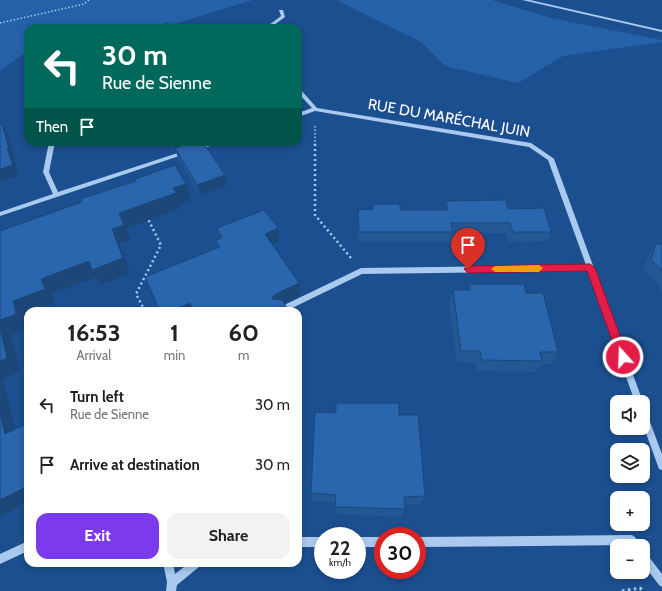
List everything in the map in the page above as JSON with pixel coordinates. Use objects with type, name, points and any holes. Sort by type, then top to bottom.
[{"type":"street","points":[[524,0],[662,31]]},
{"type":"street","points":[[272,24],[283,16],[281,11]]},
{"type":"street","points":[[302,94],[315,109]]},
{"type":"street","name":"RUE DU MARÉCHAL JUIN","points":[[302,114],[315,109],[531,145],[551,159],[636,395]]},
{"type":"street","points":[[51,146],[46,172],[56,195]]},
{"type":"street","points":[[0,214],[205,146]]},
{"type":"street","points":[[287,307],[361,271],[590,268]]},
{"type":"street","points":[[650,433],[662,466]]},
{"type":"street","points":[[426,542],[610,540]]},
{"type":"street","points":[[302,542],[314,542]]},
{"type":"street","points":[[0,559],[24,548]]},
{"type":"street","points":[[650,566],[662,582]]},
{"type":"street","points":[[169,567],[172,587]]},
{"type":"street","points":[[172,587],[193,567]]},
{"type":"path","points":[[0,23],[84,4],[88,0]]},
{"type":"path","points":[[315,109],[315,215],[361,271]]},
{"type":"path","points":[[143,307],[136,294],[161,245],[145,212]]},
{"type":"path","points":[[622,591],[640,588],[645,591]]},
{"type":"shaded area","points":[[0,0],[253,0],[174,24],[24,24],[24,54],[0,71]]},
{"type":"shaded area","points":[[336,0],[492,0],[551,18],[662,40],[662,42],[563,56],[518,83],[445,66],[421,42]]},
{"type":"building","points":[[2,124],[9,149],[7,149],[13,165],[0,169],[0,125]]},
{"type":"building","points":[[181,146],[206,146],[225,175],[197,185],[175,148]]},
{"type":"building","points":[[175,165],[186,184],[173,188],[176,193],[119,213],[124,225],[112,229],[123,258],[92,270],[89,261],[41,279],[45,289],[13,301],[16,314],[0,320],[0,231],[82,202],[80,199],[136,181],[135,179]]},
{"type":"building","points":[[506,200],[508,209],[544,208],[551,232],[513,232],[510,223],[451,223],[453,232],[359,232],[358,210],[373,209],[373,204],[400,204],[400,210],[448,210],[446,201]]},
{"type":"building","points":[[264,210],[278,228],[265,234],[299,283],[274,295],[272,299],[282,300],[286,307],[192,307],[190,303],[180,307],[158,307],[145,277],[220,247],[216,240],[222,238],[217,228]]},
{"type":"building","points":[[656,244],[662,244],[662,270],[651,260]]},
{"type":"building","points":[[469,284],[524,284],[526,293],[543,293],[558,352],[540,352],[542,361],[482,360],[480,351],[461,351],[453,290],[470,290]]},
{"type":"building","points":[[0,328],[7,358],[0,361]]},
{"type":"building","points":[[336,403],[399,403],[399,415],[418,415],[425,496],[404,497],[405,509],[335,507],[336,495],[311,493],[315,412],[336,413]]},
{"type":"building","points":[[0,413],[5,434],[24,425],[24,488],[0,500]]},
{"type":"slow traffic","points":[[495,269],[539,268]]},
{"type":"route","points":[[468,269],[590,268],[623,357]]}]
